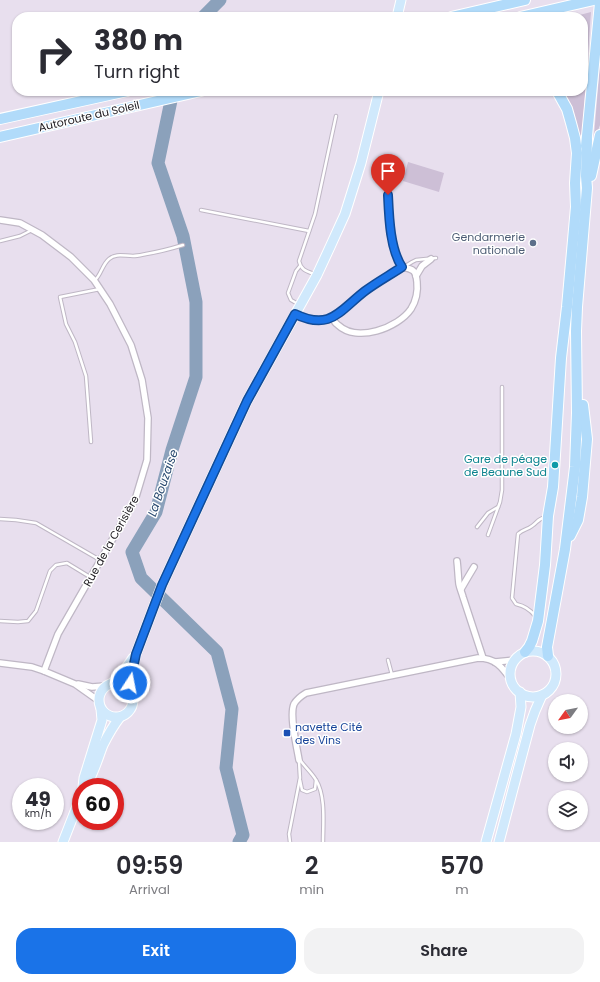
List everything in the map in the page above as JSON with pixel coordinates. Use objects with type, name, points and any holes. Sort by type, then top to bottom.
[{"type":"highway","points":[[473,12],[525,0]]},
{"type":"highway","points":[[542,12],[594,0]]},
{"type":"highway","points":[[576,207],[581,184],[587,139],[600,3]]},
{"type":"highway","name":"Autoroute du Soleil","points":[[0,119],[104,96]]},
{"type":"highway","name":"Autoroute du Soleil","points":[[0,137],[178,96]]},
{"type":"highway","points":[[525,652],[532,641],[538,621],[545,565],[548,516],[553,487],[561,358],[568,307],[576,207],[575,138],[567,109],[560,96]]},
{"type":"highway","points":[[548,656],[547,647],[565,549],[575,466],[577,413],[577,307],[587,188],[600,135]]},
{"type":"highway","points":[[587,139],[587,188]]},
{"type":"main road","points":[[398,12],[401,0]]},
{"type":"main road","points":[[91,778],[104,744],[114,725],[120,717],[125,715],[132,707],[134,701],[130,683],[136,654],[162,585],[247,401],[317,275],[344,214],[362,163],[378,96]]},
{"type":"main road","points":[[530,651],[540,652],[548,656],[555,666],[556,678],[551,688],[547,692],[542,695],[531,696],[525,695],[515,688],[510,674],[515,660],[520,655],[530,651]]},
{"type":"main road","points":[[84,778],[102,720],[100,693],[109,684],[119,678],[136,654]]},
{"type":"main road","points":[[109,684],[118,682],[127,686],[131,690]]},
{"type":"main road","points":[[486,842],[516,734],[521,707],[520,692]]},
{"type":"main road","points":[[499,842],[530,725],[542,695]]},
{"type":"main road","points":[[100,705],[107,715],[120,717]]},
{"type":"main road","points":[[63,842],[72,819]]},
{"type":"street","name":"Rue de la Cerisière","points":[[0,220],[20,223],[42,236],[71,256],[94,280],[110,304],[131,345],[142,380],[148,418],[147,460],[135,500],[58,634],[44,671]]},
{"type":"street","points":[[416,276],[422,266],[434,259]]},
{"type":"street","points":[[332,318],[341,328],[355,333],[378,331],[399,321],[412,308],[418,289],[415,272],[412,269],[402,267]]},
{"type":"street","points":[[457,561],[460,587],[483,658]]},
{"type":"street","points":[[461,589],[474,567]]},
{"type":"street","points":[[299,760],[292,715],[294,704],[306,693],[478,658],[490,659],[495,662],[512,681]]},
{"type":"street","points":[[495,662],[515,660]]},
{"type":"street","points":[[0,663],[32,667],[75,684],[92,687],[109,684]]},
{"type":"street","points":[[75,684],[100,705]]},
{"type":"lane","points":[[317,275],[304,270],[300,266],[299,260],[315,214],[336,116]]},
{"type":"lane","points":[[388,190],[391,228],[396,255],[402,267]]},
{"type":"lane","points":[[201,210],[309,231]]},
{"type":"lane","points":[[0,241],[20,236],[32,230]]},
{"type":"lane","points":[[94,280],[97,278],[107,260],[118,255],[134,256],[158,252],[182,245]]},
{"type":"lane","points":[[295,314],[313,320],[332,318],[368,289],[402,267],[416,260],[434,259]]},
{"type":"lane","points":[[300,266],[296,272],[288,293],[290,300],[300,305]]},
{"type":"lane","points":[[91,442],[86,376],[75,342],[66,324],[60,297],[100,289]]},
{"type":"lane","points":[[488,535],[497,513],[502,490],[502,387]]},
{"type":"lane","points":[[477,527],[488,513],[498,507]]},
{"type":"lane","points":[[538,621],[530,609],[516,604],[512,598],[512,585],[518,534],[522,530],[531,527],[540,518],[548,516]]},
{"type":"lane","points":[[0,519],[36,523],[101,560]]},
{"type":"lane","points":[[0,621],[28,621],[36,611],[50,571],[56,565],[67,564],[91,578]]},
{"type":"lane","points":[[388,660],[392,676]]},
{"type":"lane","points":[[299,760],[302,790],[307,792],[315,789],[316,779]]},
{"type":"lane","points":[[299,760],[316,779],[320,788],[322,798],[323,842]]},
{"type":"lane","points":[[290,842],[289,834],[300,778]]},
{"type":"shaded area","points":[[591,12],[588,53],[588,13]]},
{"type":"shaded area","points":[[600,64],[600,125],[596,136],[594,136]]},
{"type":"shaded area","points":[[564,96],[585,96],[582,135],[578,136]]},
{"type":"shaded area","points":[[408,162],[444,173],[439,192],[403,181]]},
{"type":"waterway","name":"La Bouzaise","points":[[208,12],[220,0]]},
{"type":"waterway","name":"La Bouzaise","points":[[172,96],[158,163],[183,236],[196,302],[196,377],[172,450],[156,512],[132,552],[141,578],[217,652],[232,709],[226,768],[243,835],[239,842]]},
{"type":"place","name":"Gendarmerie nationale","points":[[533,243]]},
{"type":"place","name":"Gare de péage de Beaune Sud","points":[[555,465]]},
{"type":"place","name":"navette Cité des Vins","points":[[287,733]]},
{"type":"route","points":[[130,683],[136,654],[162,585],[247,401],[295,314],[313,320],[332,318],[339,314],[361,294],[402,267],[396,255],[393,242],[388,195]]}]
